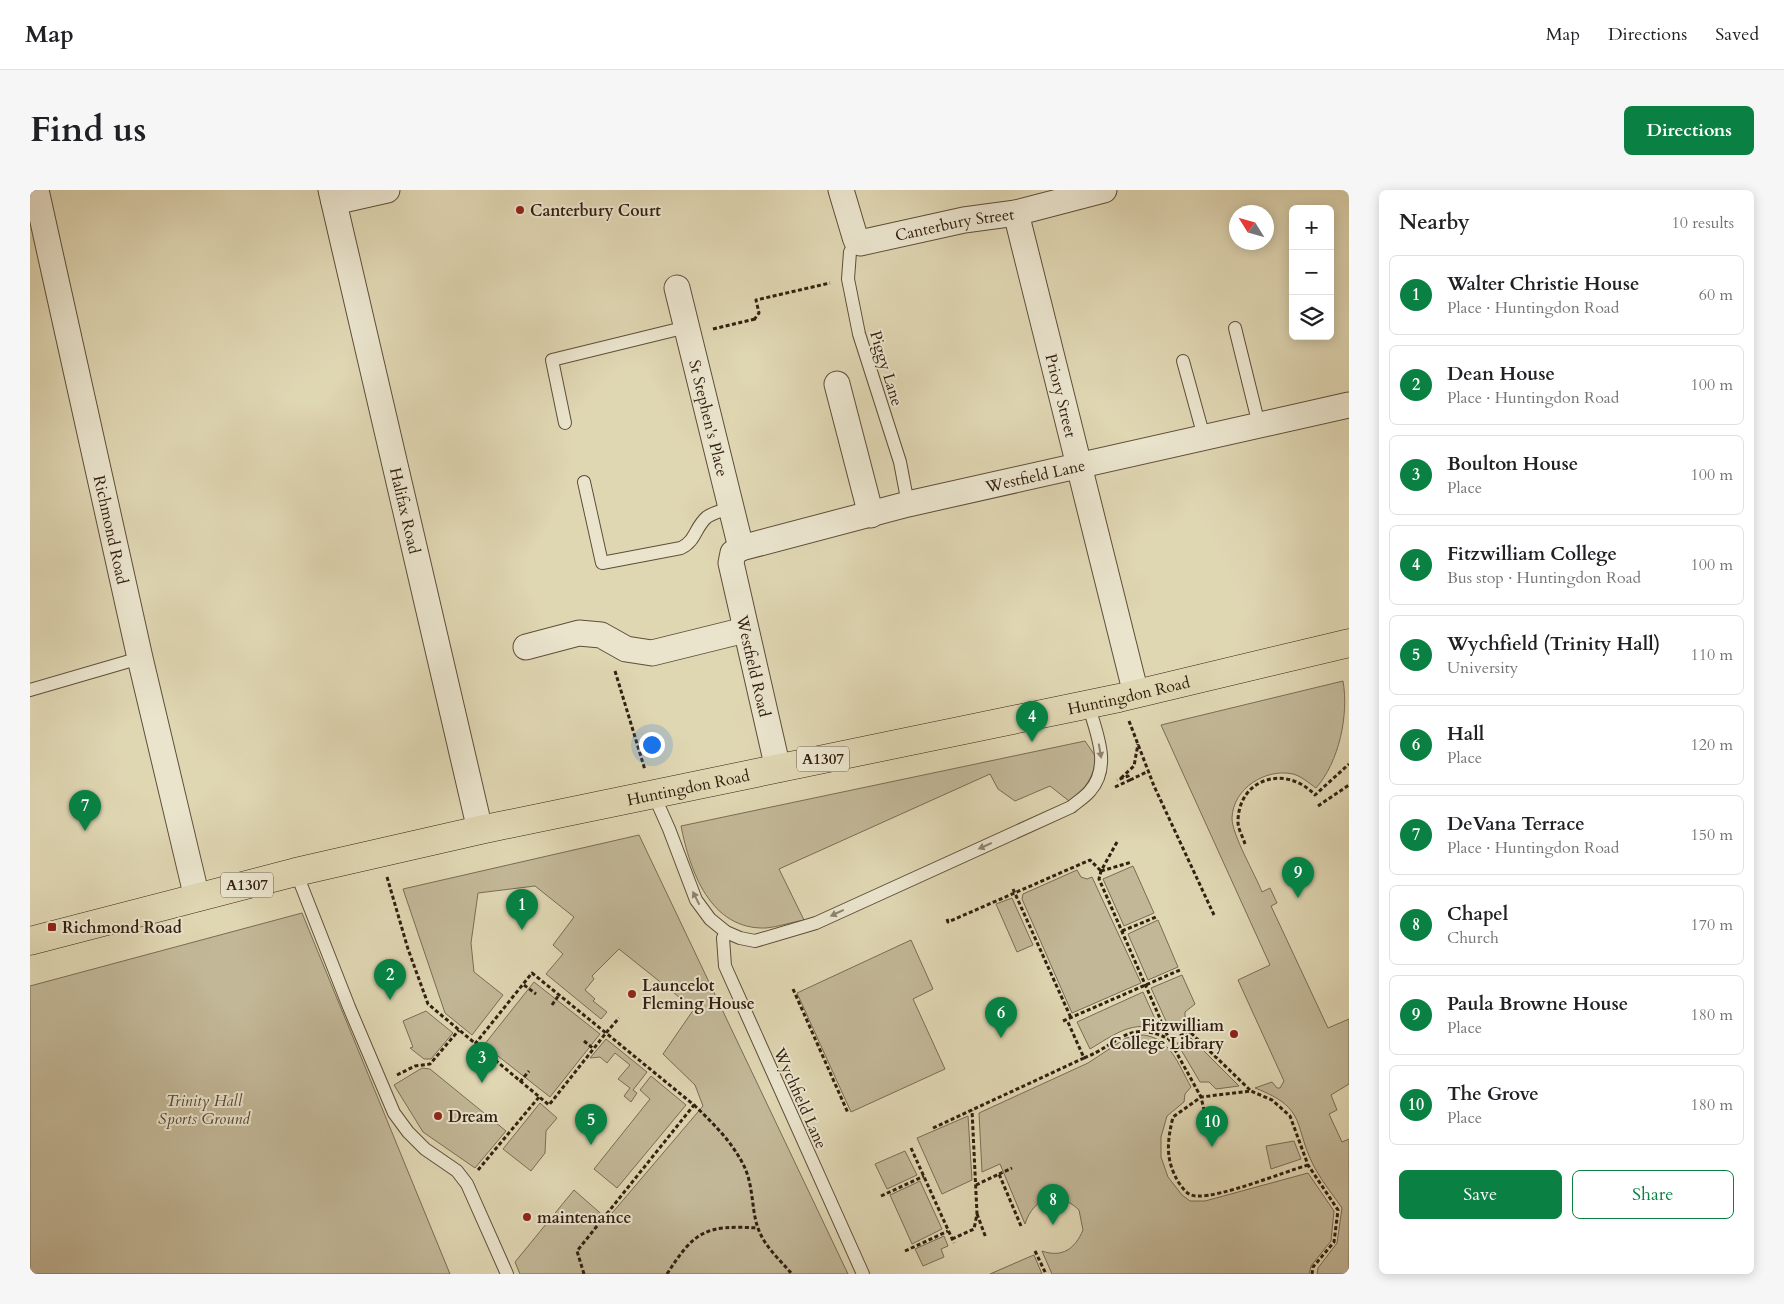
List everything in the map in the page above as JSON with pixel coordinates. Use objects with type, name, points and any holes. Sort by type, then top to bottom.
[{"type":"main road","name":"Huntingdon Road","points":[[30,941],[296,872],[480,830],[1127,696],[1349,643]]},
{"type":"street","name":"Richmond Road","points":[[36,190],[140,658],[197,898]]},
{"type":"street","points":[[332,196],[387,190]]},
{"type":"street","points":[[841,190],[857,242]]},
{"type":"street","name":"Canterbury Street","points":[[857,242],[860,243],[964,220],[1016,213],[1104,190]]},
{"type":"street","name":"Halifax Road","points":[[332,196],[480,830]]},
{"type":"street","name":"Priory Street","points":[[1016,213],[1080,467],[1127,696]]},
{"type":"street","name":"St Stephen's Place","points":[[677,288],[730,508],[736,556]]},
{"type":"street","points":[[837,384],[871,515]]},
{"type":"street","name":"Westfield Lane","points":[[736,556],[908,504],[1080,467],[1349,405]]},
{"type":"street","name":"Westfield Road","points":[[736,556],[745,630],[778,768]]},
{"type":"street","points":[[526,647],[579,633],[601,636],[626,649],[652,653],[745,630]]},
{"type":"lane","name":"Piggy Lane","points":[[857,242],[850,252],[848,279],[858,334],[900,462],[908,504]]},
{"type":"lane","points":[[1235,328],[1259,425]]},
{"type":"lane","points":[[565,422],[552,360],[688,331]]},
{"type":"lane","points":[[1183,361],[1204,438]]},
{"type":"lane","points":[[584,482],[602,563],[681,548],[689,544],[700,524],[708,516],[730,508]]},
{"type":"lane","points":[[30,690],[140,658]]},
{"type":"lane","points":[[652,793],[669,828],[696,900],[710,919],[726,932],[740,938],[755,941],[816,923],[1071,806],[1090,792],[1099,776],[1102,757],[1088,704]]},
{"type":"lane","points":[[296,872],[394,1113],[408,1132],[425,1149],[457,1171],[467,1184],[506,1274]]},
{"type":"lane","name":"Wychfield Lane","points":[[726,932],[723,938],[724,966],[863,1274]]},
{"type":"path","points":[[688,331],[755,320],[759,312],[756,300],[848,279]]},
{"type":"path","points":[[626,649],[615,669],[652,793]]},
{"type":"path","points":[[1127,696],[1138,741],[1149,772],[1214,915]]},
{"type":"path","points":[[1130,780],[1128,776],[1121,777],[1134,766],[1138,741]]},
{"type":"path","points":[[1245,844],[1237,824],[1243,799],[1253,788],[1266,780],[1280,777],[1300,782],[1314,795],[1349,764]]},
{"type":"path","points":[[1114,789],[1149,772]]},
{"type":"path","points":[[1318,806],[1349,785]]},
{"type":"path","points":[[1118,842],[1100,871],[1099,880],[1169,1040],[1201,1096],[1205,1114]]},
{"type":"path","points":[[381,853],[408,949],[428,1004],[549,1105],[619,1018]]},
{"type":"path","points":[[947,919],[948,922],[1014,891],[1090,860],[1100,871]]},
{"type":"path","points":[[1100,871],[1132,862]]},
{"type":"path","points":[[1014,891],[1084,1058]]},
{"type":"path","points":[[1122,931],[1156,917]]},
{"type":"path","points":[[1067,1020],[1180,970]]},
{"type":"path","points":[[475,1044],[532,973],[694,1105],[720,1130],[743,1164],[754,1196],[758,1228],[772,1252],[792,1274]]},
{"type":"path","points":[[524,985],[536,994]]},
{"type":"path","points":[[793,989],[848,1113]]},
{"type":"path","points":[[552,1005],[559,995]]},
{"type":"path","points":[[933,1128],[1097,1052],[1124,1035],[1139,1031],[1152,1032],[1169,1040],[1204,1028]]},
{"type":"path","points":[[382,1083],[415,1066],[430,1064],[459,1030]]},
{"type":"path","points":[[1191,1033],[1252,1092],[1272,1100],[1290,1116],[1308,1165],[1338,1210],[1334,1242],[1313,1267],[1312,1274]]},
{"type":"path","points":[[584,1041],[594,1049]]},
{"type":"path","points":[[520,1082],[528,1071]]},
{"type":"path","points":[[1252,1092],[1201,1096],[1173,1117],[1167,1141],[1168,1159],[1185,1192],[1195,1196],[1209,1195],[1308,1165]]},
{"type":"path","points":[[467,1184],[539,1097]]},
{"type":"path","points":[[584,1274],[577,1251],[694,1105]]},
{"type":"path","points":[[912,1148],[953,1241],[974,1228],[977,1214],[972,1110]]},
{"type":"path","points":[[976,1184],[1012,1168]]},
{"type":"path","points":[[999,1174],[1022,1226]]},
{"type":"path","points":[[881,1196],[924,1176]]},
{"type":"path","points":[[977,1214],[986,1238]]},
{"type":"path","points":[[667,1274],[694,1237],[724,1226],[758,1228]]},
{"type":"path","points":[[905,1250],[948,1231]]},
{"type":"path","points":[[1035,1251],[1046,1274]]},
{"type":"green space","points":[[1343,681],[1345,708],[1340,738],[1331,765],[1316,788],[1293,774],[1272,774],[1262,777],[1245,789],[1238,798],[1232,818],[1240,844],[1262,892],[1270,888],[1277,903],[1271,906],[1328,1028],[1349,1019],[1349,1084],[1331,1095],[1337,1110],[1329,1114],[1342,1142],[1349,1139],[1349,1274],[1317,1274],[1318,1268],[1337,1243],[1342,1208],[1316,1170],[1292,1112],[1272,1096],[1255,1088],[1272,1082],[1277,1088],[1280,1088],[1284,1081],[1238,980],[1270,965],[1161,725]]},
{"type":"green space","points":[[1085,741],[1096,757],[1095,764],[1091,777],[1084,788],[1069,801],[1050,786],[1015,801],[998,789],[990,774],[779,869],[804,920],[775,927],[747,926],[730,919],[717,908],[706,895],[697,879],[681,826]]},
{"type":"green space","points":[[639,835],[848,1274],[520,1274],[515,1262],[574,1190],[607,1219],[703,1106],[695,1085],[663,1054],[694,1009],[619,949],[592,976],[594,979],[585,990],[595,999],[593,1001],[607,1012],[601,1019],[546,974],[563,954],[553,945],[574,917],[535,886],[478,893],[471,943],[474,972],[503,995],[472,1035],[445,1013],[403,889]]},
{"type":"green space","points":[[1133,866],[1154,913],[1124,926],[1103,879]]},
{"type":"green space","points":[[1077,870],[1081,877],[1087,879],[1092,877],[1141,983],[1072,1013],[1022,899],[1023,894]]},
{"type":"green space","points":[[1012,898],[1033,945],[1017,952],[996,904]]},
{"type":"green space","name":"Trinity Hall Sports Ground","points":[[302,913],[450,1274],[30,1274],[30,986]]},
{"type":"green space","points":[[1158,920],[1178,967],[1148,980],[1128,934]]},
{"type":"green space","points":[[911,940],[933,989],[913,999],[945,1069],[851,1112],[797,993]]},
{"type":"green space","points":[[1182,975],[1195,1004],[1185,1012],[1185,1019],[1190,1024],[1170,1030],[1151,988]]},
{"type":"green space","points":[[534,982],[600,1034],[550,1097],[484,1045]]},
{"type":"green space","points":[[1143,992],[1161,1032],[1142,1026],[1133,1027],[1116,1034],[1090,1049],[1077,1022]]},
{"type":"green space","points":[[426,1011],[453,1033],[431,1059],[424,1059],[410,1048],[413,1047],[403,1021]]},
{"type":"green space","points":[[1142,1035],[1152,1037],[1166,1046],[1177,1061],[1191,1087],[1185,1094],[1184,1102],[1167,1116],[1161,1137],[1161,1157],[1168,1177],[1182,1195],[1190,1201],[1205,1201],[1308,1173],[1334,1211],[1331,1241],[1311,1266],[1309,1274],[1052,1274],[1042,1251],[1056,1253],[1072,1247],[1083,1230],[1079,1210],[1063,1200],[1048,1199],[1034,1207],[1025,1224],[1000,1164],[982,1172],[979,1113],[1088,1063],[1126,1038]]},
{"type":"green space","points":[[1191,1038],[1239,1086],[1216,1089],[1209,1082],[1200,1082],[1177,1043]]},
{"type":"green space","points":[[606,1039],[647,1072],[633,1090],[637,1093],[631,1102],[624,1096],[630,1088],[618,1079],[630,1065],[615,1053],[607,1063],[600,1057],[590,1058]]},
{"type":"green space","points":[[422,1068],[430,1069],[506,1131],[475,1168],[423,1132],[394,1085]]},
{"type":"green space","points":[[651,1076],[686,1105],[617,1188],[594,1169],[650,1099],[640,1090]]},
{"type":"green space","points":[[540,1103],[557,1118],[546,1131],[545,1153],[531,1171],[503,1149]]},
{"type":"green space","points":[[968,1116],[972,1180],[942,1194],[917,1138]]},
{"type":"green space","points":[[1294,1141],[1301,1159],[1271,1169],[1266,1146]]},
{"type":"green space","points":[[905,1151],[917,1175],[887,1189],[875,1164]]},
{"type":"green space","points":[[920,1181],[942,1229],[912,1244],[890,1195]]},
{"type":"green space","points":[[944,1236],[948,1246],[941,1249],[944,1257],[923,1266],[915,1249]]},
{"type":"green space","points":[[1034,1255],[1042,1274],[990,1274],[1029,1257]]},
{"type":"place","name":"Canterbury Court","points":[[520,210]]},
{"type":"place","name":"Fitzwilliam College","points":[[1032,742]]},
{"type":"place","name":"DeVana Terrace","points":[[85,831]]},
{"type":"place","name":"Paula Browne House","points":[[1298,898]]},
{"type":"place","name":"Richmond Road","points":[[52,927]]},
{"type":"place","name":"Walter Christie House","points":[[522,930]]},
{"type":"place","name":"Launcelot Fleming House","points":[[632,994]]},
{"type":"place","name":"Dean House","points":[[390,1000]]},
{"type":"place","name":"Fitzwilliam College Library","points":[[1234,1034]]},
{"type":"place","name":"Hall","points":[[1001,1038]]},
{"type":"place","name":"Boulton House","points":[[482,1083]]},
{"type":"place","name":"Dream","points":[[438,1116]]},
{"type":"place","name":"Wychfield (Trinity Hall)","points":[[591,1145]]},
{"type":"place","name":"The Grove","points":[[1212,1147]]},
{"type":"place","name":"maintenance","points":[[527,1217]]},
{"type":"place","name":"Chapel","points":[[1053,1225]]}]
